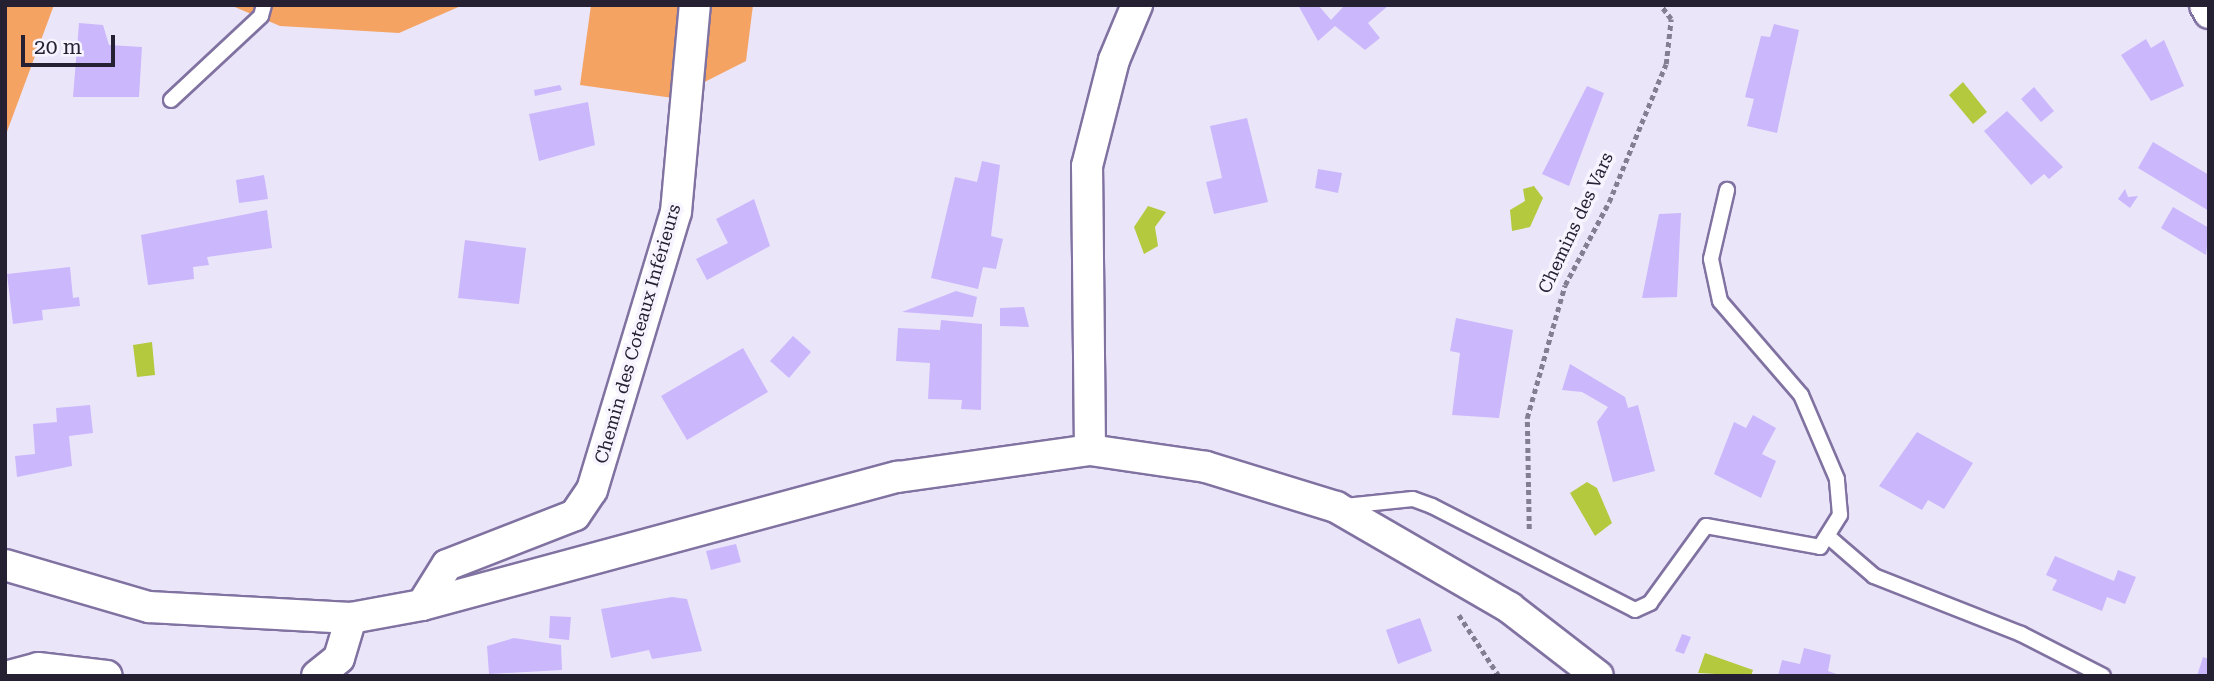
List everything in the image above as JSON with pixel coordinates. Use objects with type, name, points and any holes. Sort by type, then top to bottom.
[{"type":"street","name":"Chemin des Coteaux Inférieurs","points":[[422,605],[447,565],[575,515],[592,490],[676,212],[695,5]]},
{"type":"street","points":[[1090,450],[1087,166],[1114,60],[1137,5]]},
{"type":"street","points":[[2205,5],[2209,13]]},
{"type":"street","points":[[5,565],[149,607],[351,618],[422,605],[898,477],[1090,450],[1206,467],[1336,507],[1448,570],[1598,676]]},
{"type":"street","points":[[317,676],[340,658],[351,618]]},
{"type":"street","points":[[9,676],[38,668],[107,676]]},
{"type":"lane","points":[[171,100],[261,16],[264,5]]},
{"type":"lane","points":[[1336,507],[1413,499],[1531,551],[1635,610],[1650,603],[1706,526],[1820,547],[1830,538],[1840,515],[1837,479],[1801,396],[1720,301],[1712,259],[1727,190]]},
{"type":"lane","points":[[1830,538],[1874,576],[2021,634],[2103,676]]},
{"type":"path","name":"Chemins des Vars","points":[[1531,551],[1527,418],[1565,285],[1609,202],[1666,64],[1671,19],[1660,5]]},
{"type":"path","points":[[1448,570],[1443,593],[1499,676]]},
{"type":"shaded area","points":[[5,5],[54,5],[5,137]]},
{"type":"shaded area","points":[[230,5],[463,5],[399,33],[280,26]]},
{"type":"shaded area","points":[[591,5],[753,5],[746,61],[673,98],[580,85]]},
{"type":"shaded area","points":[[1963,82],[1987,112],[1973,124],[1949,95]]},
{"type":"shaded area","points":[[1534,186],[1543,198],[1530,227],[1512,231],[1510,210],[1525,201],[1523,189]]},
{"type":"shaded area","points":[[1148,206],[1166,212],[1155,227],[1158,246],[1144,254],[1134,227]]},
{"type":"shaded area","points":[[152,342],[155,375],[137,377],[133,345]]},
{"type":"shaded area","points":[[1587,482],[1597,488],[1612,523],[1595,536],[1570,493]]},
{"type":"shaded area","points":[[1705,653],[1753,670],[1751,676],[1698,673]]},
{"type":"building","points":[[1298,5],[1318,5],[1331,20],[1345,5],[1389,5],[1368,23],[1380,38],[1365,50],[1335,26],[1318,41]]},
{"type":"building","points":[[79,23],[103,25],[109,45],[142,47],[139,97],[73,97]]},
{"type":"building","points":[[1774,24],[1799,30],[1777,133],[1747,126],[1754,99],[1745,97],[1761,36],[1770,37]]},
{"type":"building","points":[[2146,39],[2151,48],[2164,40],[2184,86],[2151,101],[2121,55]]},
{"type":"building","points":[[560,85],[562,90],[535,96],[534,90]]},
{"type":"building","points":[[1587,86],[1604,93],[1569,186],[1542,174]]},
{"type":"building","points":[[2034,87],[2054,111],[2041,122],[2021,99]]},
{"type":"building","points":[[588,102],[595,145],[539,161],[529,114]]},
{"type":"building","points":[[2007,111],[2063,167],[2049,179],[2044,174],[2031,185],[1984,131]]},
{"type":"building","points":[[1247,118],[1268,202],[1214,214],[1206,182],[1222,178],[1210,126]]},
{"type":"building","points":[[2153,142],[2209,175],[2209,211],[2138,168]]},
{"type":"building","points":[[982,161],[1000,165],[991,236],[1003,239],[996,269],[983,267],[978,289],[931,278],[955,177],[977,182]]},
{"type":"building","points":[[1318,169],[1342,173],[1338,193],[1315,188]]},
{"type":"building","points":[[264,175],[268,199],[239,203],[236,180]]},
{"type":"building","points":[[2125,189],[2128,197],[2138,196],[2130,208],[2118,199]]},
{"type":"building","points":[[754,199],[770,246],[707,280],[696,259],[728,243],[716,219]]},
{"type":"building","points":[[2173,207],[2209,228],[2206,255],[2161,228]]},
{"type":"building","points":[[267,210],[272,248],[207,257],[209,265],[193,267],[194,279],[148,285],[141,235]]},
{"type":"building","points":[[1681,213],[1677,297],[1642,298],[1659,214]]},
{"type":"building","points":[[465,240],[526,248],[519,304],[458,298]]},
{"type":"building","points":[[70,267],[73,298],[79,297],[80,306],[42,310],[43,320],[13,324],[7,274]]},
{"type":"building","points":[[956,291],[977,297],[973,317],[902,312]]},
{"type":"building","points":[[1024,307],[1029,327],[1000,326],[1000,308]]},
{"type":"building","points":[[1456,318],[1513,330],[1499,418],[1452,415],[1460,353],[1450,351]]},
{"type":"building","points":[[941,320],[982,324],[981,410],[961,409],[962,400],[928,399],[930,363],[896,361],[898,328],[940,330]]},
{"type":"building","points":[[793,336],[811,352],[789,378],[770,361]]},
{"type":"building","points":[[743,348],[768,392],[687,440],[661,396]]},
{"type":"building","points":[[1570,364],[1625,397],[1628,408],[1638,405],[1655,471],[1613,482],[1597,422],[1608,407],[1582,392],[1562,390]]},
{"type":"building","points":[[90,405],[93,433],[69,436],[72,466],[17,477],[15,456],[35,454],[33,424],[57,422],[56,408]]},
{"type":"building","points":[[1753,415],[1776,428],[1762,454],[1776,461],[1761,498],[1714,474],[1734,422],[1746,428]]},
{"type":"building","points":[[1917,432],[1973,463],[1944,509],[1928,500],[1922,510],[1879,486]]},
{"type":"building","points":[[736,544],[741,562],[711,570],[706,551]]},
{"type":"building","points":[[2055,556],[2114,581],[2118,570],[2136,577],[2125,604],[2107,597],[2102,611],[2052,590],[2057,580],[2046,575]]},
{"type":"building","points":[[672,597],[687,599],[702,651],[652,659],[649,650],[611,658],[601,609]]},
{"type":"building","points":[[550,616],[571,617],[569,640],[549,638]]},
{"type":"building","points":[[1420,618],[1432,651],[1398,664],[1386,630]]},
{"type":"building","points":[[1682,634],[1691,637],[1684,654],[1675,651]]},
{"type":"building","points":[[514,638],[561,645],[562,670],[489,674],[487,646]]},
{"type":"building","points":[[1804,648],[1831,655],[1828,671],[1842,676],[1778,676],[1782,660],[1800,664]]},
{"type":"building","points":[[2203,657],[2209,659],[2209,676],[2197,676]]}]
